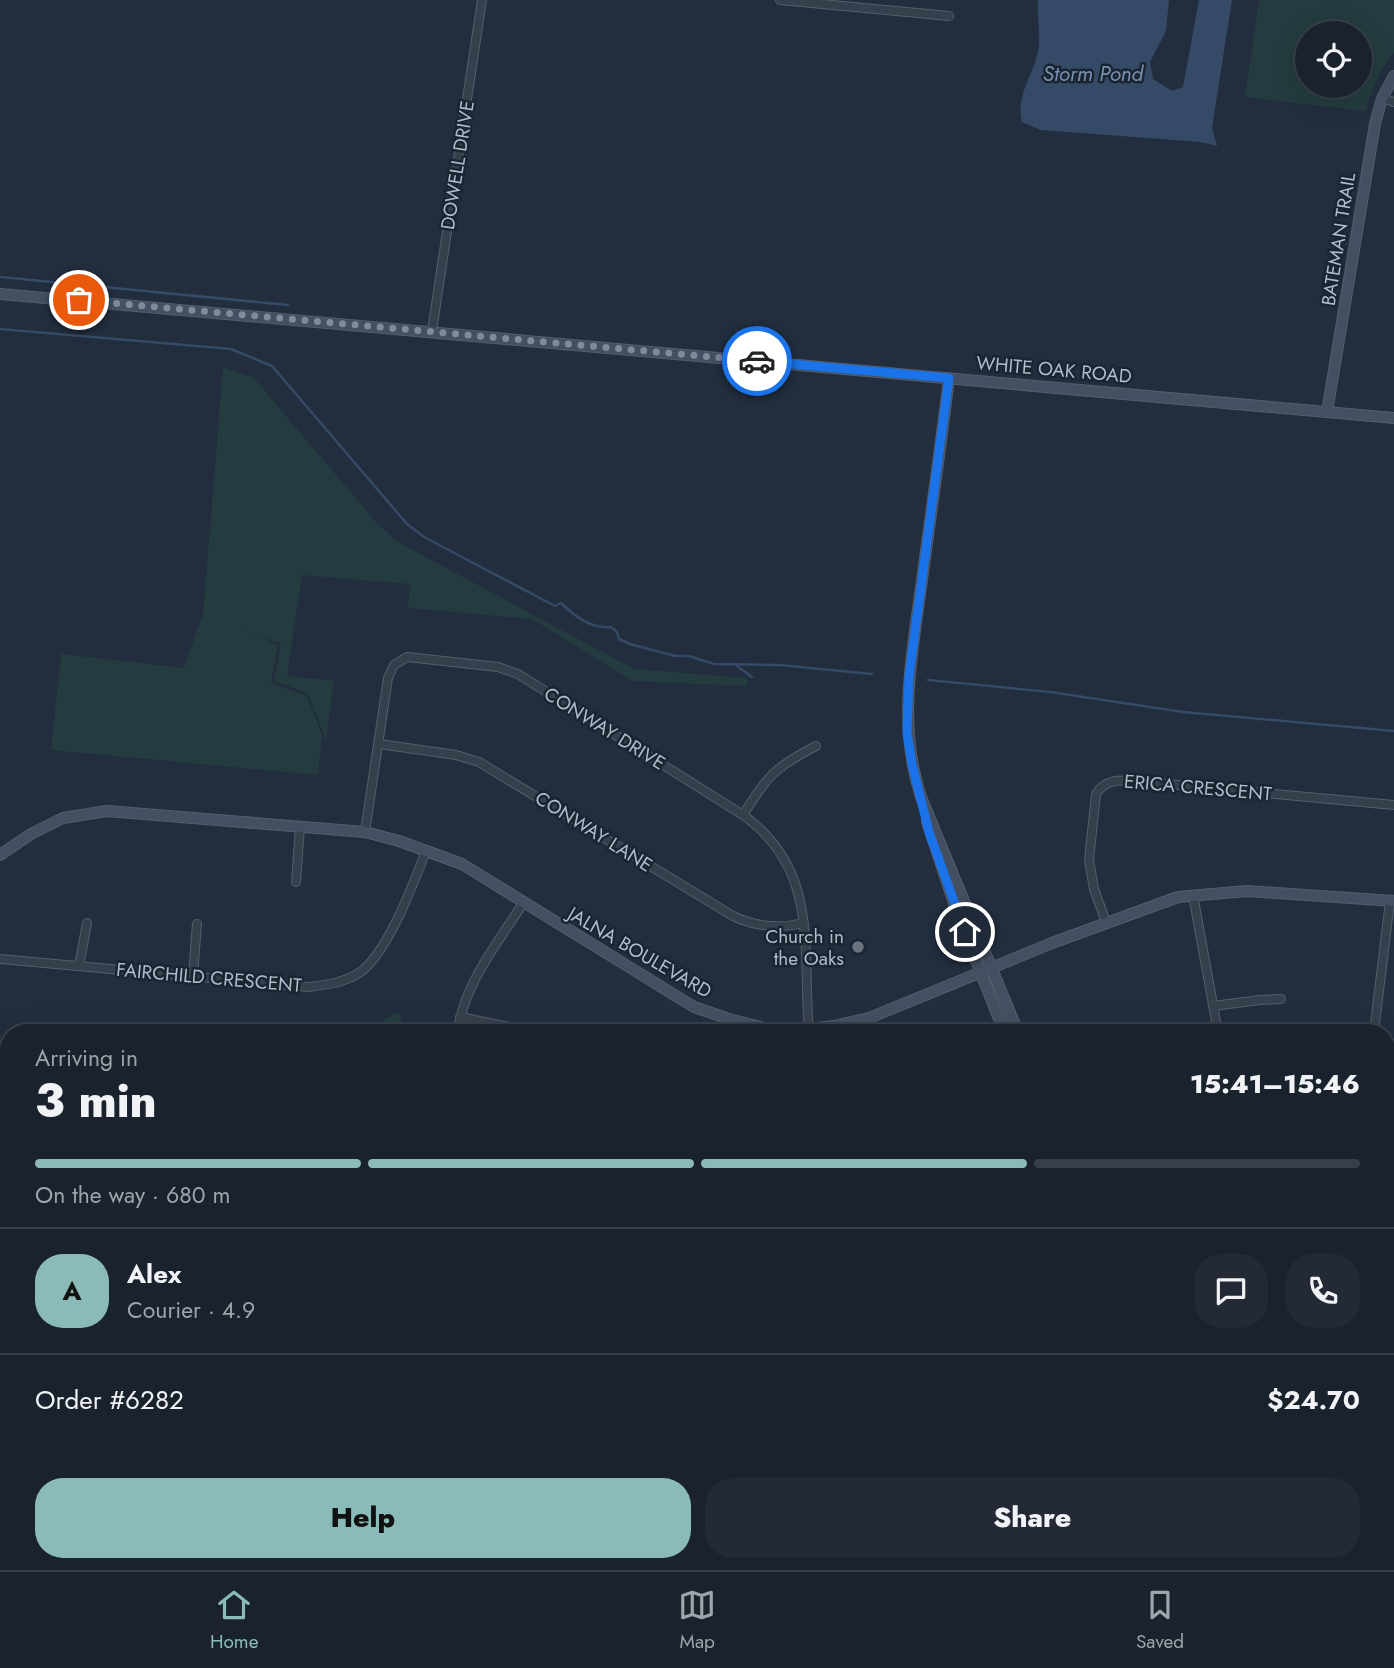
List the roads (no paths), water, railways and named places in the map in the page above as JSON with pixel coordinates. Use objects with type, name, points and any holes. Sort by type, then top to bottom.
[{"type":"street","name":"DOWELL DRIVE","points":[[432,331],[482,0]]},
{"type":"street","points":[[780,0],[949,16]]},
{"type":"street","name":"BATEMAN TRAIL","points":[[1326,412],[1375,124],[1382,98],[1394,76]]},
{"type":"street","points":[[1382,98],[1394,102]]},
{"type":"street","name":"WHITE OAK ROAD","points":[[0,294],[1394,418]]},
{"type":"street","points":[[949,378],[907,694],[909,750],[929,832],[987,970],[1014,1024]]},
{"type":"street","name":"CONWAY DRIVE","points":[[365,832],[388,678],[394,665],[407,657],[498,667],[518,674],[761,828],[788,863],[798,888],[804,923],[809,1024]]},
{"type":"street","name":"CONWAY LANE","points":[[379,744],[456,755],[479,762],[751,925],[771,927],[804,923]]},
{"type":"street","points":[[743,815],[761,785],[774,771],[816,746]]},
{"type":"street","name":"ERICA CRESCENT","points":[[1106,922],[1094,889],[1089,860],[1096,794],[1101,786],[1108,782],[1135,781],[1394,805]]},
{"type":"street","name":"JALNA BOULEVARD","points":[[0,856],[31,834],[63,818],[107,811],[365,832],[462,864],[694,1007],[746,1024]]},
{"type":"street","points":[[296,882],[300,827]]},
{"type":"street","name":"FAIRCHILD CRESCENT","points":[[0,958],[308,987],[338,984],[361,972],[374,959],[403,906],[426,851]]},
{"type":"street","name":"JALNA BOULEVARD","points":[[841,1024],[869,1018],[1106,922],[1178,897],[1247,891],[1392,901]]},
{"type":"street","points":[[1193,895],[1216,1024]]},
{"type":"street","points":[[1375,1024],[1392,901]]},
{"type":"street","points":[[459,1024],[470,988],[523,903]]},
{"type":"street","points":[[79,966],[87,923]]},
{"type":"street","points":[[193,975],[197,924]]},
{"type":"street","points":[[987,970],[1002,1024]]},
{"type":"street","points":[[1213,1006],[1282,999]]},
{"type":"street","points":[[460,1017],[495,1024]]},
{"type":"water","name":"Storm Pond","points":[[1038,0],[1169,0],[1166,31],[1150,62],[1153,79],[1172,91],[1183,87],[1199,0],[1232,0],[1212,128],[1217,146],[1201,142],[1041,130],[1022,122],[1021,102],[1039,45]]},
{"type":"waterway","points":[[1,277],[288,305]]},
{"type":"waterway","points":[[0,329],[231,349],[272,366],[407,524],[424,537],[555,606],[561,603],[590,624],[611,627],[617,632],[619,639],[675,656],[689,656],[714,664],[779,665],[872,674]]},
{"type":"waterway","points":[[737,666],[752,677]]},
{"type":"waterway","points":[[928,680],[1050,692],[1183,712],[1394,731]]},
{"type":"place","name":"Church in the Oaks","points":[[858,947]]}]
